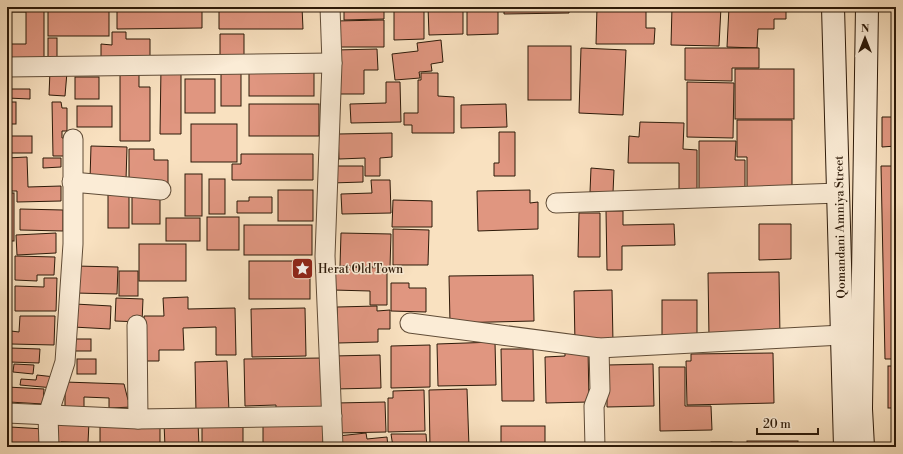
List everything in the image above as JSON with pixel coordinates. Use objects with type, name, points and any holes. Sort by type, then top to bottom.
[{"type":"street","points":[[330,7],[332,63],[325,256],[333,447]]},
{"type":"street","name":"Qomandani Amniya Street","points":[[833,7],[845,447]]},
{"type":"street","name":"Qomandani Amniya Street","points":[[863,447],[861,409],[867,7]]},
{"type":"street","points":[[7,67],[332,63]]},
{"type":"street","points":[[49,447],[48,415],[65,362],[73,244],[73,139]]},
{"type":"street","points":[[72,182],[161,190]]},
{"type":"street","points":[[556,203],[839,193]]},
{"type":"street","points":[[410,323],[599,348],[842,335]]},
{"type":"street","points":[[137,325],[138,419]]},
{"type":"street","points":[[595,447],[594,406],[600,390],[599,348]]},
{"type":"street","points":[[7,413],[138,419],[332,416]]},
{"type":"building","points":[[7,7],[44,7],[44,61],[7,61],[7,44],[26,44],[26,12],[7,12]]},
{"type":"building","points":[[48,7],[109,7],[109,36],[48,36]]},
{"type":"building","points":[[117,7],[202,7],[202,28],[117,29]]},
{"type":"building","points":[[219,7],[302,7],[303,29],[219,29]]},
{"type":"building","points":[[344,7],[384,7],[384,19],[344,20]]},
{"type":"building","points":[[394,7],[424,7],[424,39],[394,40]]},
{"type":"building","points":[[428,7],[463,7],[463,34],[429,35]]},
{"type":"building","points":[[467,7],[498,7],[498,34],[467,35]]},
{"type":"building","points":[[504,7],[569,7],[569,13],[504,14]]},
{"type":"building","points":[[597,7],[646,7],[646,28],[655,28],[654,44],[596,44]]},
{"type":"building","points":[[672,7],[721,7],[719,46],[671,45]]},
{"type":"building","points":[[729,7],[786,7],[786,19],[774,19],[774,29],[758,29],[757,48],[727,47]]},
{"type":"building","points":[[384,20],[384,47],[335,47],[335,21]]},
{"type":"building","points":[[112,32],[126,32],[126,39],[150,39],[150,61],[101,60],[101,44],[112,45]]},
{"type":"building","points":[[220,34],[244,34],[244,57],[220,56]]},
{"type":"building","points":[[48,38],[57,38],[57,60],[48,60]]},
{"type":"building","points":[[441,40],[443,62],[431,64],[432,71],[419,72],[420,78],[395,80],[392,54],[418,51],[417,43]]},
{"type":"building","points":[[528,46],[571,46],[571,100],[528,100]]},
{"type":"building","points":[[581,48],[626,50],[623,115],[579,113]]},
{"type":"building","points":[[685,48],[759,48],[759,68],[732,68],[732,81],[685,80]]},
{"type":"building","points":[[377,49],[378,70],[364,70],[364,94],[336,94],[336,50]]},
{"type":"building","points":[[161,67],[181,67],[181,134],[160,134]]},
{"type":"building","points":[[221,67],[241,67],[241,106],[221,106]]},
{"type":"building","points":[[249,67],[314,67],[314,96],[249,96]]},
{"type":"building","points":[[735,69],[794,69],[794,119],[735,119]]},
{"type":"building","points":[[50,71],[67,72],[65,96],[49,95]]},
{"type":"building","points":[[120,72],[139,72],[139,87],[150,87],[150,141],[120,141]]},
{"type":"building","points":[[421,73],[438,73],[438,96],[454,97],[454,133],[412,133],[412,125],[404,125],[404,113],[418,113],[418,80],[421,80]]},
{"type":"building","points":[[75,77],[99,77],[99,99],[75,99]]},
{"type":"building","points":[[185,79],[215,79],[215,113],[185,113]]},
{"type":"building","points":[[386,82],[400,82],[401,122],[351,123],[350,104],[386,103]]},
{"type":"building","points":[[687,82],[734,83],[733,138],[687,137]]},
{"type":"building","points":[[7,89],[30,89],[30,99],[7,98]]},
{"type":"building","points":[[7,102],[16,102],[16,124],[7,124]]},
{"type":"building","points":[[52,102],[61,102],[62,108],[67,108],[67,131],[62,131],[62,138],[71,138],[65,156],[53,156]]},
{"type":"building","points":[[249,104],[319,104],[319,136],[249,136]]},
{"type":"building","points":[[506,104],[507,127],[461,128],[461,105]]},
{"type":"building","points":[[77,106],[112,106],[112,127],[77,127]]},
{"type":"building","points":[[882,117],[896,117],[896,146],[882,147]]},
{"type":"building","points":[[737,120],[792,120],[792,193],[747,192],[747,157],[737,157]]},
{"type":"building","points":[[640,122],[684,123],[683,149],[697,150],[697,191],[679,191],[679,163],[628,163],[629,136],[639,137]]},
{"type":"building","points":[[191,124],[237,124],[237,162],[191,162]]},
{"type":"building","points":[[499,132],[515,132],[515,176],[494,176],[494,163],[499,163]]},
{"type":"building","points":[[392,133],[392,157],[380,158],[380,176],[365,176],[365,158],[339,159],[338,134]]},
{"type":"building","points":[[7,136],[32,136],[32,153],[7,153]]},
{"type":"building","points":[[699,141],[736,141],[735,160],[745,160],[745,193],[699,193]]},
{"type":"building","points":[[91,146],[127,147],[126,180],[90,179]]},
{"type":"building","points":[[129,149],[154,149],[154,160],[168,160],[168,186],[129,186]]},
{"type":"building","points":[[241,154],[313,154],[313,180],[232,180],[232,164],[241,164]]},
{"type":"building","points":[[27,157],[28,187],[61,186],[61,201],[17,202],[17,191],[7,191],[7,158]]},
{"type":"building","points":[[43,158],[61,158],[61,167],[43,168]]},
{"type":"building","points":[[331,166],[363,166],[363,182],[331,183]]},
{"type":"building","points":[[881,166],[896,166],[896,359],[885,359]]},
{"type":"building","points":[[591,168],[614,170],[613,193],[590,192]]},
{"type":"building","points":[[185,174],[202,174],[202,216],[185,216]]},
{"type":"building","points":[[209,179],[225,179],[225,214],[209,214]]},
{"type":"building","points":[[371,180],[390,180],[391,213],[342,214],[341,194],[372,193]]},
{"type":"building","points":[[108,189],[129,189],[129,228],[108,228]]},
{"type":"building","points":[[278,190],[313,190],[313,221],[278,221]]},
{"type":"building","points":[[530,190],[530,203],[538,202],[538,229],[478,231],[477,191]]},
{"type":"building","points":[[132,192],[160,192],[160,224],[132,224]]},
{"type":"building","points":[[7,193],[14,193],[14,241],[7,241]]},
{"type":"building","points":[[249,197],[272,197],[272,213],[237,213],[237,201],[249,201]]},
{"type":"building","points":[[393,200],[432,201],[432,227],[392,227]]},
{"type":"building","points":[[20,209],[63,210],[63,231],[20,230]]},
{"type":"building","points":[[606,211],[623,211],[623,225],[674,224],[675,245],[622,246],[622,270],[607,270]]},
{"type":"building","points":[[579,213],[600,213],[600,257],[578,257]]},
{"type":"building","points":[[207,217],[239,217],[239,250],[207,250]]},
{"type":"building","points":[[166,218],[200,218],[200,241],[166,241]]},
{"type":"building","points":[[759,224],[791,224],[791,259],[759,260]]},
{"type":"building","points":[[244,225],[312,225],[312,255],[244,255]]},
{"type":"building","points":[[393,229],[429,230],[428,265],[393,265]]},
{"type":"building","points":[[56,233],[56,253],[17,255],[16,235]]},
{"type":"building","points":[[341,233],[391,234],[390,267],[340,266]]},
{"type":"building","points":[[139,244],[186,244],[186,281],[139,281]]},
{"type":"building","points":[[15,256],[55,257],[54,275],[37,275],[37,281],[15,280]]},
{"type":"building","points":[[249,261],[310,261],[310,299],[249,299]]},
{"type":"building","points":[[76,266],[118,267],[117,294],[75,293]]},
{"type":"building","points":[[334,267],[387,268],[387,305],[370,305],[370,291],[333,290]]},
{"type":"building","points":[[119,271],[138,271],[138,296],[119,296]]},
{"type":"building","points":[[779,272],[780,337],[709,338],[708,273]]},
{"type":"building","points":[[533,275],[534,321],[450,323],[449,276]]},
{"type":"building","points":[[44,278],[57,278],[56,311],[15,311],[15,286],[44,287]]},
{"type":"building","points":[[391,283],[409,283],[409,288],[426,288],[426,312],[391,311]]},
{"type":"building","points":[[612,290],[613,343],[575,343],[574,291]]},
{"type":"building","points":[[188,297],[188,309],[235,308],[236,355],[216,355],[216,327],[183,328],[184,350],[159,350],[159,361],[145,361],[144,316],[164,316],[163,298]]},
{"type":"building","points":[[116,298],[143,299],[142,322],[115,321]]},
{"type":"building","points":[[662,300],[697,300],[697,337],[662,337]]},
{"type":"building","points":[[75,304],[111,306],[110,329],[73,327]]},
{"type":"building","points":[[377,306],[377,311],[390,310],[390,329],[378,329],[378,342],[338,343],[337,307]]},
{"type":"building","points":[[305,308],[306,356],[252,357],[251,309]]},
{"type":"building","points":[[20,316],[55,316],[54,345],[11,344],[11,331],[19,332]]},
{"type":"building","points":[[70,339],[91,339],[91,351],[70,351]]},
{"type":"building","points":[[495,342],[496,385],[438,386],[437,344]]},
{"type":"building","points":[[430,345],[430,387],[391,388],[391,346]]},
{"type":"building","points":[[10,348],[40,349],[39,363],[10,362]]},
{"type":"building","points":[[588,348],[589,402],[546,403],[545,357],[565,356],[565,349]]},
{"type":"building","points":[[501,349],[533,349],[534,401],[502,401]]},
{"type":"building","points":[[773,353],[774,403],[687,405],[686,361],[691,361],[691,354]]},
{"type":"building","points":[[380,355],[381,388],[334,389],[333,356]]},
{"type":"building","points":[[322,358],[323,412],[276,413],[276,405],[245,406],[244,359]]},
{"type":"building","points":[[77,359],[96,359],[96,374],[77,374]]},
{"type":"building","points":[[227,361],[229,412],[196,413],[195,362]]},
{"type":"building","points":[[14,364],[34,365],[33,374],[13,372]]},
{"type":"building","points":[[653,364],[654,406],[607,407],[607,365]]},
{"type":"building","points":[[888,366],[896,366],[896,408],[888,408]]},
{"type":"building","points":[[659,367],[685,367],[685,406],[711,406],[712,430],[660,431]]},
{"type":"building","points":[[37,375],[55,377],[54,388],[20,385],[21,379],[36,380]]},
{"type":"building","points":[[65,382],[124,384],[128,400],[131,400],[133,407],[109,408],[109,398],[84,397],[84,407],[65,407]]},
{"type":"building","points":[[7,387],[44,389],[43,404],[9,402]]},
{"type":"building","points":[[467,389],[469,447],[430,447],[429,390]]},
{"type":"building","points":[[424,390],[425,431],[388,432],[388,398],[393,398],[393,391]]},
{"type":"building","points":[[385,402],[386,432],[336,433],[336,403]]},
{"type":"building","points":[[53,421],[89,422],[88,443],[61,442],[61,447],[52,447]]},
{"type":"building","points":[[100,421],[160,422],[160,447],[100,447]]},
{"type":"building","points":[[198,422],[199,447],[165,447],[164,423]]},
{"type":"building","points":[[202,422],[243,422],[243,447],[202,447]]},
{"type":"building","points":[[263,423],[323,424],[323,447],[263,447]]},
{"type":"building","points":[[501,426],[545,426],[545,447],[501,447]]},
{"type":"building","points":[[10,427],[44,429],[43,446],[9,444]]},
{"type":"building","points":[[366,433],[367,439],[387,437],[388,447],[339,447],[338,436]]},
{"type":"building","points":[[391,434],[426,434],[427,447],[393,447]]},
{"type":"building","points":[[747,441],[798,441],[798,447],[747,447]]},
{"type":"building","points":[[711,442],[732,442],[732,447],[711,447]]},
{"type":"building","points":[[607,444],[642,444],[642,447],[607,447]]},
{"type":"place","name":"Herat Old Town","points":[[303,269]]}]
